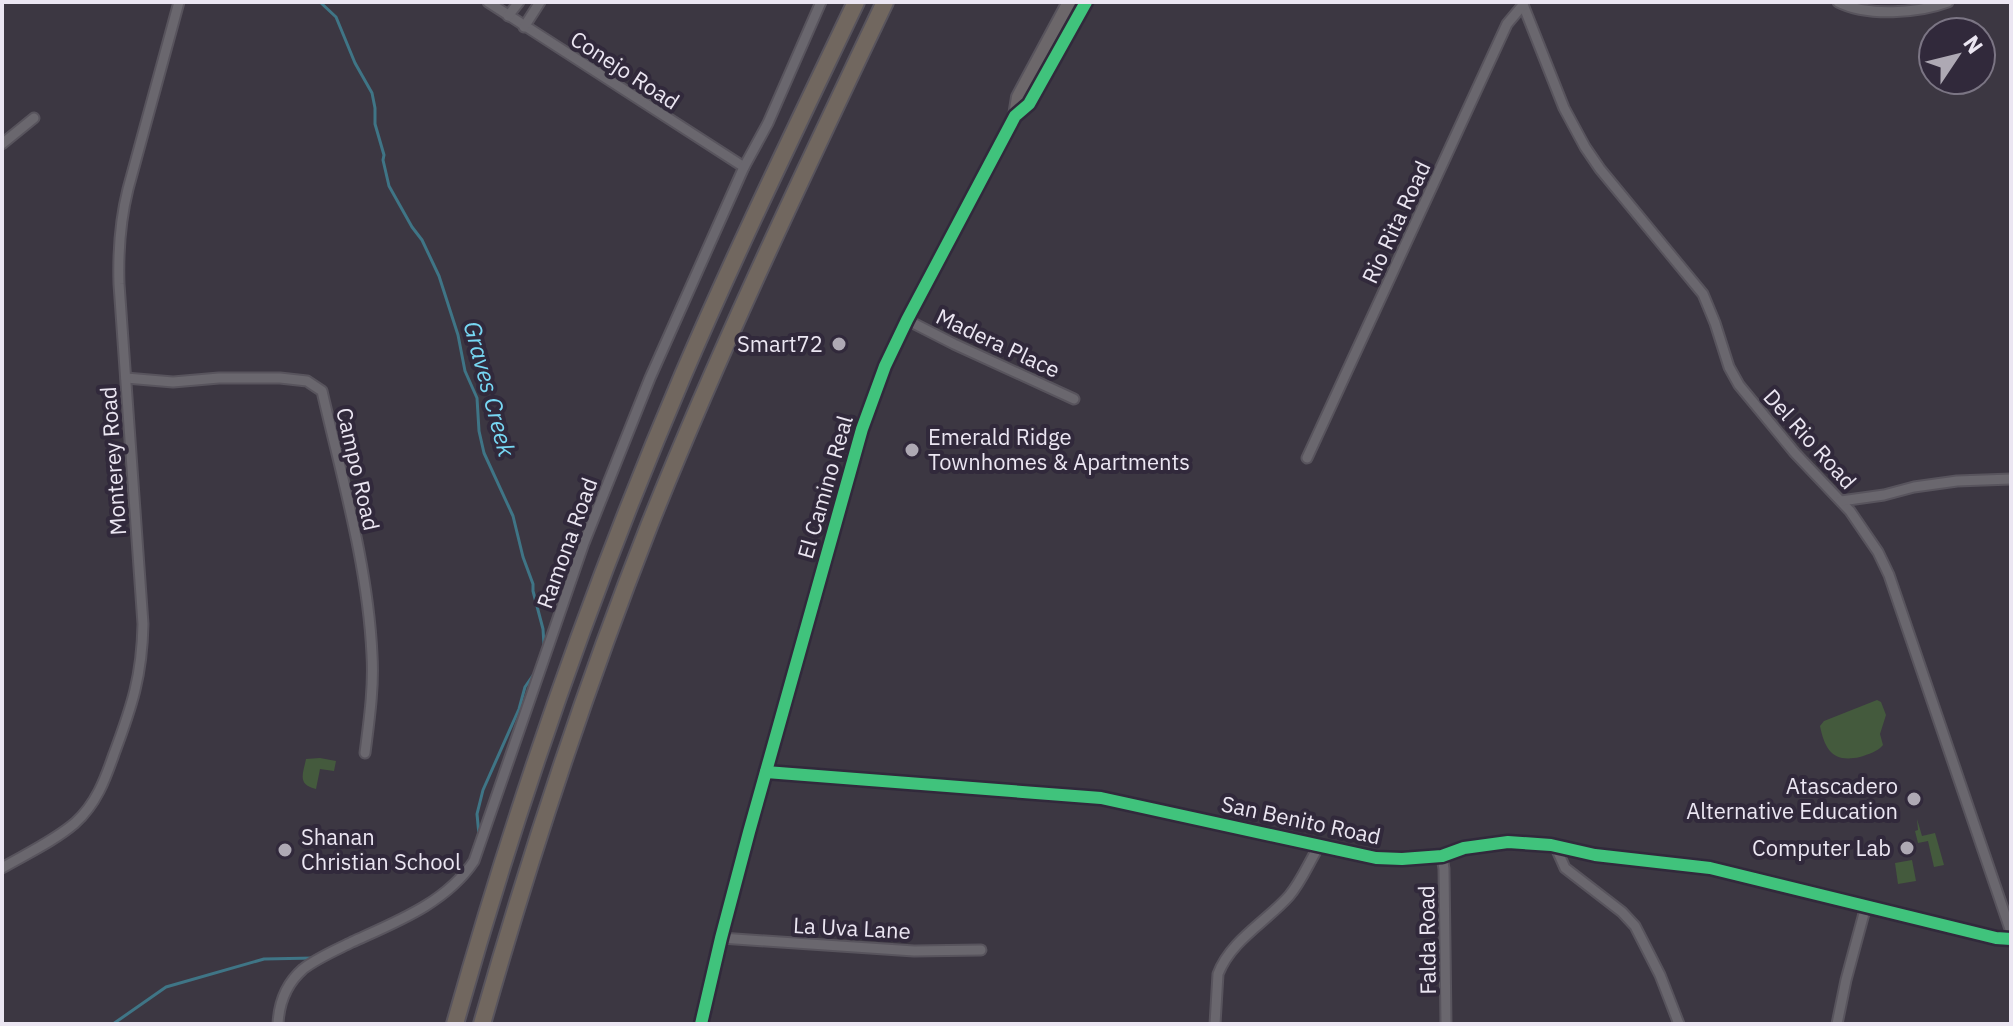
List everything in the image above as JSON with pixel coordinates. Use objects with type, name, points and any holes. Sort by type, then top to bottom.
[{"type":"highway","points":[[455,1024],[506,851],[553,709],[626,514],[708,318],[856,2]]},
{"type":"highway","points":[[482,1024],[578,717],[649,526],[734,324],[885,2]]},
{"type":"main road","name":"El Camino Real","points":[[701,1024],[721,938],[862,429],[885,366],[907,320],[1015,116],[1018,97],[1069,2]]},
{"type":"main road","name":"El Camino Real","points":[[1015,116],[1029,104],[1086,2]]},
{"type":"street","name":"Monterey Road","points":[[2,868],[64,832],[95,800],[127,722],[137,686],[143,624],[118,260],[122,214],[179,2]]},
{"type":"street","name":"Conejo Road","points":[[488,2],[744,167]]},
{"type":"street","points":[[508,16],[519,2]]},
{"type":"street","points":[[524,27],[540,2]]},
{"type":"street","name":"Ramona Road","points":[[278,1024],[284,995],[302,970],[434,900],[457,883],[474,861],[584,543],[650,378],[821,2]]},
{"type":"street","points":[[1838,2],[1855,9],[1881,12],[1919,9],[1948,2]]},
{"type":"street","name":"Rio Rita Road","points":[[1307,458],[1507,24],[1522,4]]},
{"type":"street","name":"Del Rio Road","points":[[1522,4],[1564,108],[1585,147],[1703,294],[1729,367],[1739,385],[1795,453],[1841,501],[1870,539],[1889,575],[2011,932]]},
{"type":"street","points":[[2,144],[34,118]]},
{"type":"street","name":"Madera Place","points":[[907,320],[1074,399]]},
{"type":"street","name":"Campo Road","points":[[126,378],[173,382],[280,378],[307,381],[322,391],[369,608],[373,659],[365,753]]},
{"type":"street","points":[[1841,501],[1938,483],[2011,479]]},
{"type":"street","name":"San Benito Road","points":[[766,772],[1101,798],[1376,858],[1442,856],[1464,848],[1508,842],[1551,845],[1595,855],[1710,868],[1996,938],[2011,939]]},
{"type":"street","points":[[1551,845],[1557,850],[1565,868],[1622,912],[1635,926],[1660,975],[1679,1024]]},
{"type":"street","points":[[1215,1024],[1221,967],[1245,937],[1291,894],[1318,846]]},
{"type":"street","name":"Falda Road","points":[[1442,856],[1446,1024]]},
{"type":"street","points":[[1837,1024],[1866,906]]},
{"type":"street","name":"La Uva Lane","points":[[721,938],[914,951],[981,950]]},
{"type":"green space","points":[[1877,700],[1881,702],[1886,715],[1880,734],[1883,745],[1860,757],[1843,758],[1832,753],[1820,726],[1824,721]]},
{"type":"green space","points":[[306,759],[336,761],[334,771],[320,769],[316,789],[306,785],[303,774]]},
{"type":"green space","points":[[1917,819],[1922,836],[1935,833],[1944,865],[1934,867],[1928,841],[1918,843],[1915,831],[1918,830]]},
{"type":"green space","points":[[1912,860],[1916,881],[1898,884],[1895,863]]},
{"type":"waterway","name":"Graves Creek","points":[[320,2],[336,17],[355,63],[372,93],[375,124],[389,186],[422,240],[439,276],[458,335],[465,371],[477,398],[484,453],[513,516],[533,584],[544,645]]},
{"type":"waterway","name":"Graves Creek","points":[[479,835],[477,814],[483,790],[519,709],[525,687],[536,671]]},
{"type":"waterway","name":"Graves Creek","points":[[113,1024],[166,987],[264,959],[314,958]]},
{"type":"cycle path","points":[[701,1024],[749,832],[862,429],[885,366],[1015,116],[1029,104],[1086,2]]},
{"type":"cycle path","points":[[766,772],[1101,798],[1376,858],[1442,856],[1464,848],[1508,842],[1551,845],[1595,855],[1710,868],[1996,938],[2011,939]]},
{"type":"place","name":"Smart72","points":[[839,344]]},
{"type":"place","name":"Emerald Ridge Townhomes & Apartments","points":[[912,450]]},
{"type":"place","name":"Atascadero Alternative Education","points":[[1914,799]]},
{"type":"place","name":"Computer Lab","points":[[1907,848]]},
{"type":"place","name":"Shanan Christian School","points":[[285,850]]}]
